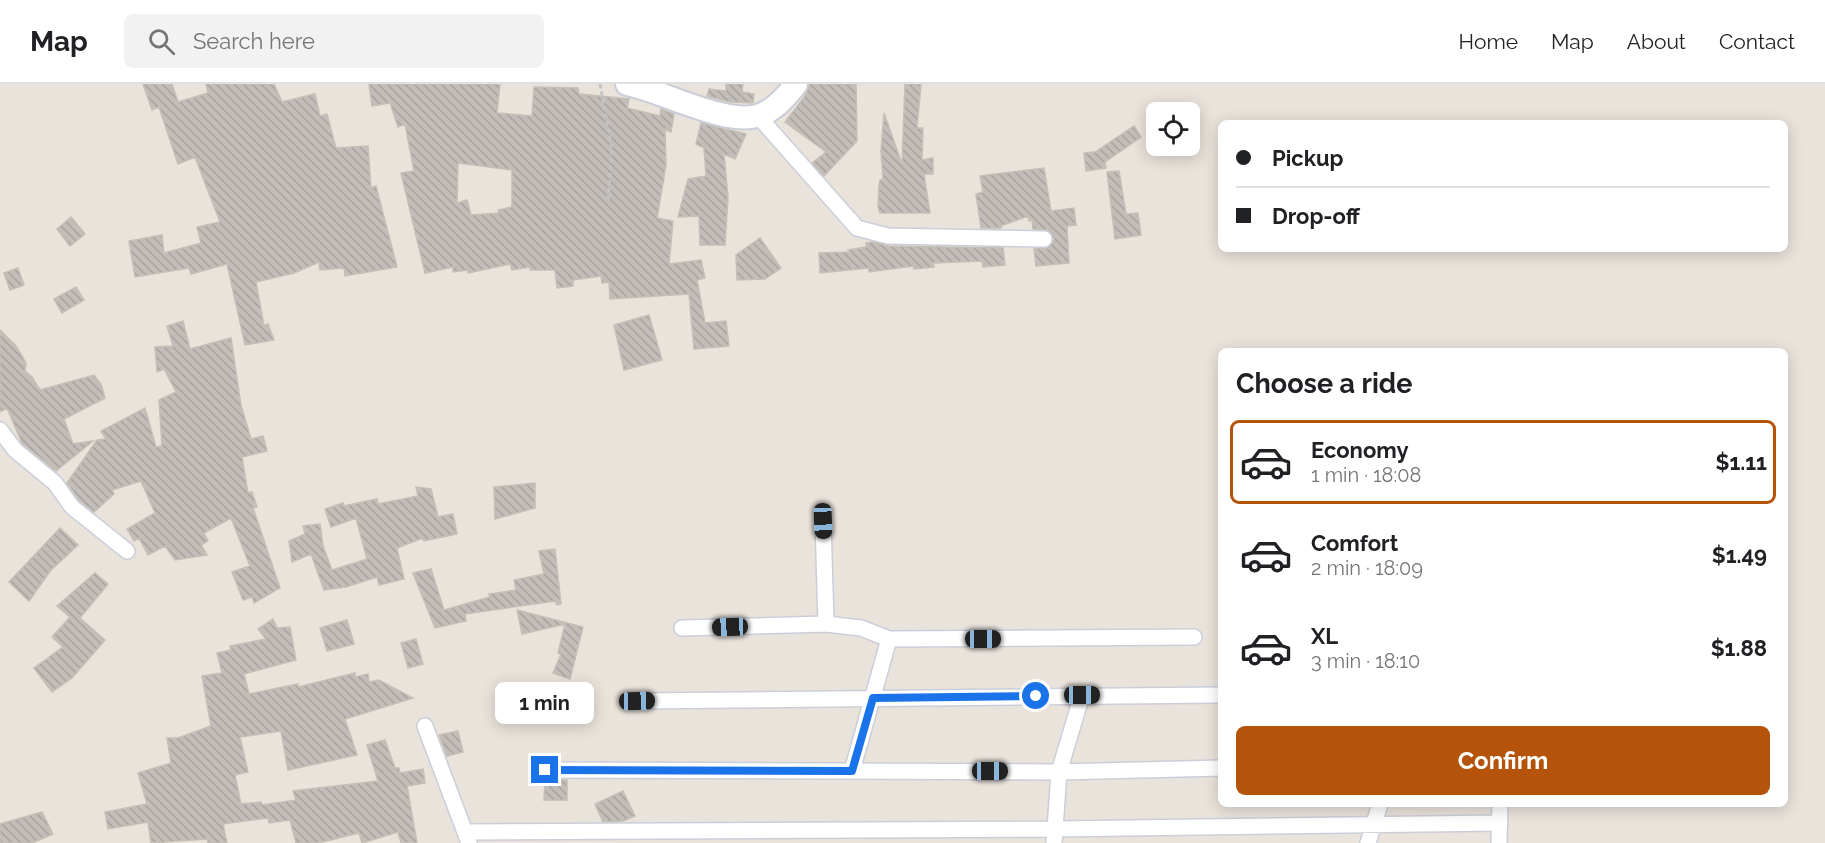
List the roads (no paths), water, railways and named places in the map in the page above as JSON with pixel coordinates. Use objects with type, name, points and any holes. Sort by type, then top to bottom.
[{"type":"street","points":[[627,84],[735,117],[758,116],[782,101],[796,84]]},
{"type":"street","points":[[758,116],[857,228],[888,236],[1044,239]]},
{"type":"street","points":[[0,430],[15,450],[55,483],[72,507],[127,551]]},
{"type":"street","points":[[823,521],[826,624]]},
{"type":"street","points":[[682,628],[826,624],[861,628],[889,639],[1194,638]]},
{"type":"street","points":[[852,771],[889,639]]},
{"type":"street","points":[[1054,836],[1059,772],[1082,695]]},
{"type":"street","points":[[637,701],[1218,695]]},
{"type":"street","points":[[425,726],[468,837],[1054,836],[1500,823]]},
{"type":"street","points":[[545,770],[1059,772],[1218,768]]},
{"type":"street","points":[[1368,843],[1379,807]]},
{"type":"street","points":[[1499,843],[1500,807]]}]
